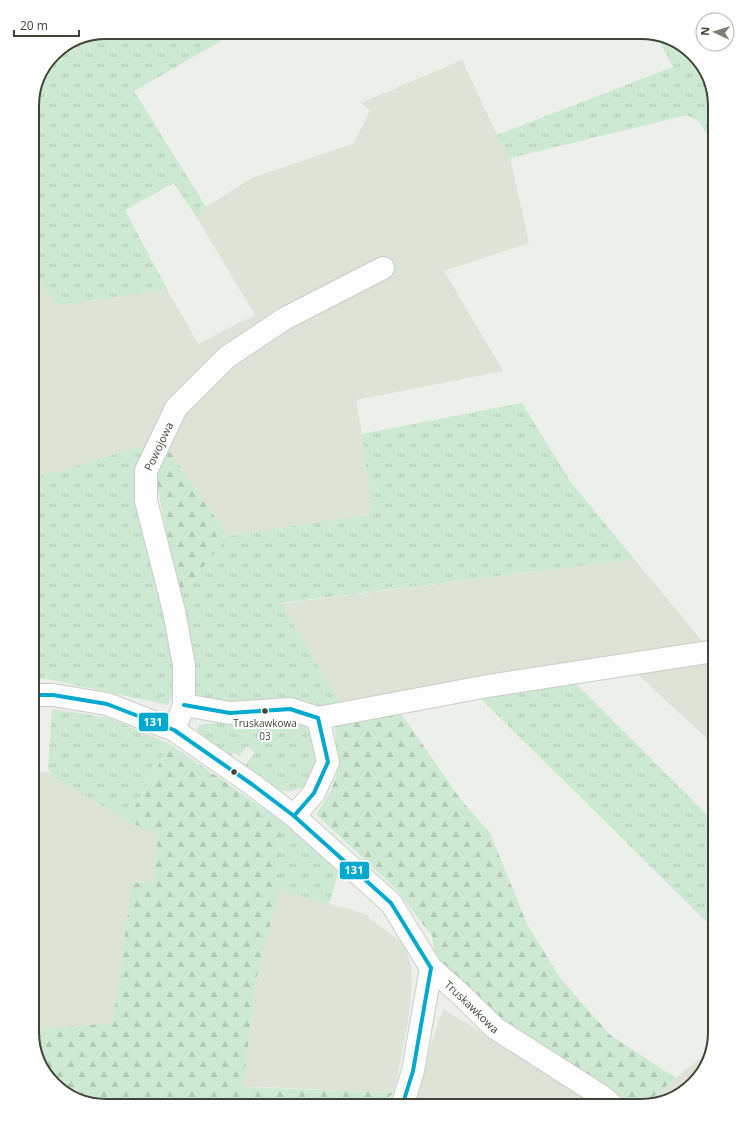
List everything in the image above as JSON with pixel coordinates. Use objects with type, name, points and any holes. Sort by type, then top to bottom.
[{"type":"street","name":"Powojowa","points":[[174,730],[184,705],[184,665],[174,611],[146,501],[146,471],[176,408],[227,357],[284,319],[383,268]]},
{"type":"street","points":[[184,705],[230,713],[290,709],[318,718],[488,686],[708,652]]},
{"type":"street","name":"Truskawkowa","points":[[39,695],[53,695],[107,704],[174,730],[253,785],[294,816],[391,903],[431,968],[495,1028],[606,1099]]},
{"type":"street","points":[[294,816],[314,793],[328,762],[318,718]]},
{"type":"street","points":[[405,1099],[413,1071],[431,968]]},
{"type":"shaded area","points":[[462,60],[497,135],[510,158],[529,243],[444,271],[503,371],[356,400],[362,434],[372,514],[228,536],[167,448],[146,445],[39,477],[39,279],[57,306],[167,289],[198,344],[255,315],[197,218],[206,207],[252,178],[353,144],[370,111],[361,103]]},
{"type":"shaded area","points":[[634,559],[702,641],[340,702],[279,604]]},
{"type":"shaded area","points":[[708,658],[708,740],[633,670]]},
{"type":"shaded area","points":[[39,772],[48,772],[127,821],[158,833],[153,882],[132,883],[113,1024],[39,1029]]},
{"type":"shaded area","points":[[279,890],[367,915],[370,919],[399,940],[405,948],[411,965],[412,982],[409,1016],[394,1093],[243,1087],[256,980]]},
{"type":"shaded area","points":[[443,1009],[592,1099],[414,1099]]},
{"type":"shaded area","points":[[704,1055],[694,1073],[682,1085],[667,1094],[652,1098]]},
{"type":"green space","points":[[224,39],[134,91],[206,207],[197,218],[174,183],[125,210],[167,289],[57,306],[39,279],[39,102],[44,80],[50,69],[69,50],[80,44],[93,40]]},
{"type":"green space","points":[[660,42],[675,48],[682,53],[699,72],[706,89],[708,116],[699,121],[687,115],[510,158],[497,135],[673,67]]},
{"type":"green space","points":[[708,116],[708,136],[699,121]]},
{"type":"green space","points":[[522,403],[570,481],[634,559],[280,603],[340,702],[322,707],[297,699],[232,703],[197,700],[179,597],[228,536],[372,514],[362,434]]},
{"type":"green space","points":[[146,445],[138,504],[170,624],[178,683],[168,705],[47,679],[39,679],[39,477]]},
{"type":"green space","points":[[167,448],[228,536],[179,597],[155,474]]},
{"type":"green space","points":[[573,681],[708,816],[708,923],[479,697]]},
{"type":"green space","points":[[52,709],[109,718],[170,744],[127,821],[52,775],[48,768]]},
{"type":"green space","points":[[400,712],[461,800],[490,833],[527,924],[560,978],[610,1035],[676,1078],[652,1098],[618,1099],[529,1040],[467,994],[437,965],[432,936],[396,889],[316,814],[330,793],[339,766],[334,721]]},
{"type":"green space","points":[[275,720],[289,721],[304,725],[311,731],[318,759],[305,787],[292,791],[280,791],[245,765],[255,752],[247,746],[239,756],[234,752],[231,756],[200,735],[197,729],[203,724]]},
{"type":"green space","points":[[170,744],[280,820],[279,890],[256,980],[243,1087],[394,1093],[386,1099],[102,1099],[89,1097],[72,1090],[53,1073],[44,1058],[41,1049],[39,1029],[113,1023],[132,883],[153,882],[158,834],[127,821]]},
{"type":"green space","points":[[280,820],[339,871],[329,904],[279,890]]},
{"type":"transit line","name":"131","points":[[39,695],[53,695],[107,704],[174,730],[253,785],[294,816],[391,903],[431,968]]},
{"type":"transit line","name":"131","points":[[184,705],[230,713],[290,709],[318,718],[328,762],[314,793],[294,816]]},
{"type":"transit line","name":"131","points":[[404,1099],[413,1071],[431,968]]},
{"type":"place","name":"Truskawkowa 03","points":[[265,711]]}]
